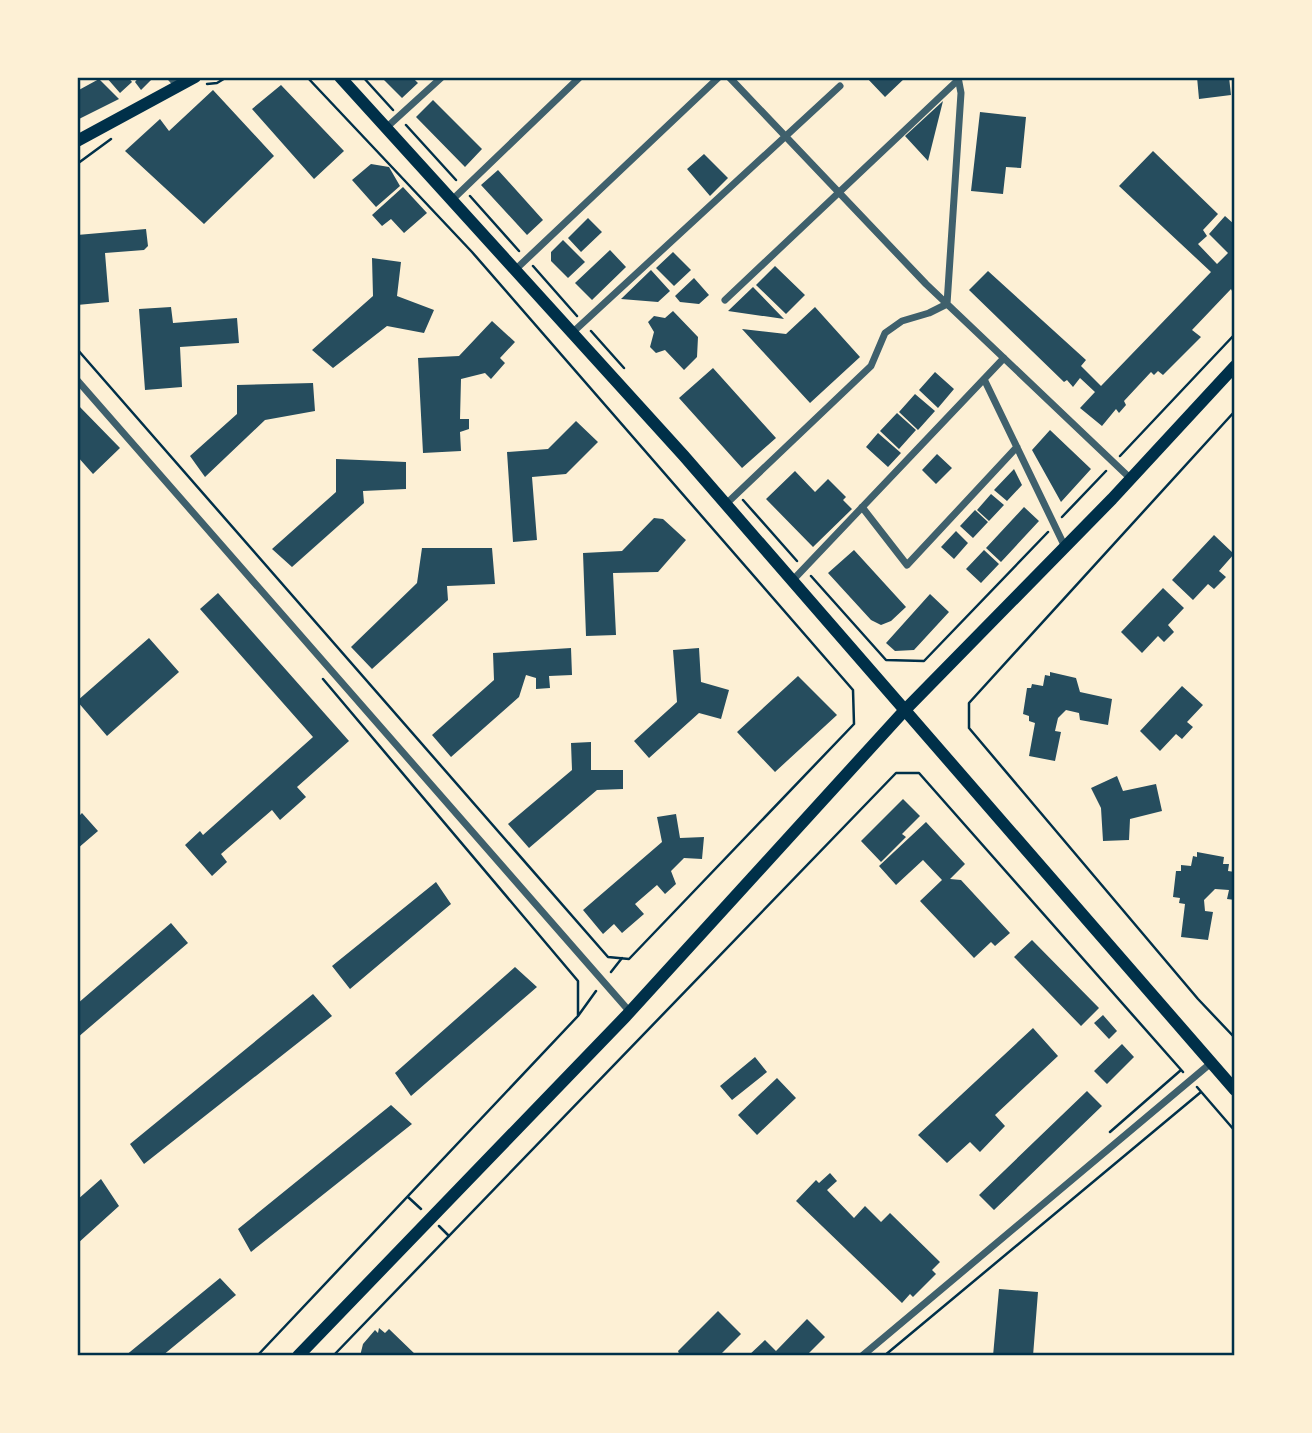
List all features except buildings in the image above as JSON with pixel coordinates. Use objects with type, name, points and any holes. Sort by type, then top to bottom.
[{"type":"main road","points":[[77,141],[174,82],[195,77]]},
{"type":"main road","points":[[340,77],[726,505],[1235,1090]]},
{"type":"main road","points":[[304,1354],[630,1012],[904,711],[1131,479],[1235,366]]},
{"type":"street","points":[[387,127],[442,77]]},
{"type":"street","points":[[452,200],[580,77]]},
{"type":"street","points":[[515,270],[719,77]]},
{"type":"street","points":[[729,77],[837,193],[947,304],[1131,479]]},
{"type":"street","points":[[725,300],[958,78]]},
{"type":"street","points":[[947,304],[961,93],[958,78]]},
{"type":"street","points":[[572,333],[840,86]]},
{"type":"street","points":[[726,505],[871,366],[885,333],[902,321],[947,304]]},
{"type":"street","points":[[792,581],[1004,358]]},
{"type":"street","points":[[984,379],[1065,547]]},
{"type":"street","points":[[77,380],[630,1012]]},
{"type":"street","points":[[862,507],[907,565],[1017,447]]},
{"type":"street","points":[[862,1356],[1211,1063]]},
{"type":"path","points":[[77,349],[608,957],[629,959],[854,724],[853,690],[471,252],[307,77]]},
{"type":"path","points":[[886,660],[924,661],[1235,334]]},
{"type":"path","points":[[1235,411],[969,703],[969,728],[1198,999],[1235,1038]]},
{"type":"path","points":[[257,1356],[578,1016],[578,981],[319,675]]},
{"type":"path","points":[[333,1356],[896,773],[919,773],[1235,1130]]},
{"type":"path","points":[[884,1356],[1201,1092]]}]
